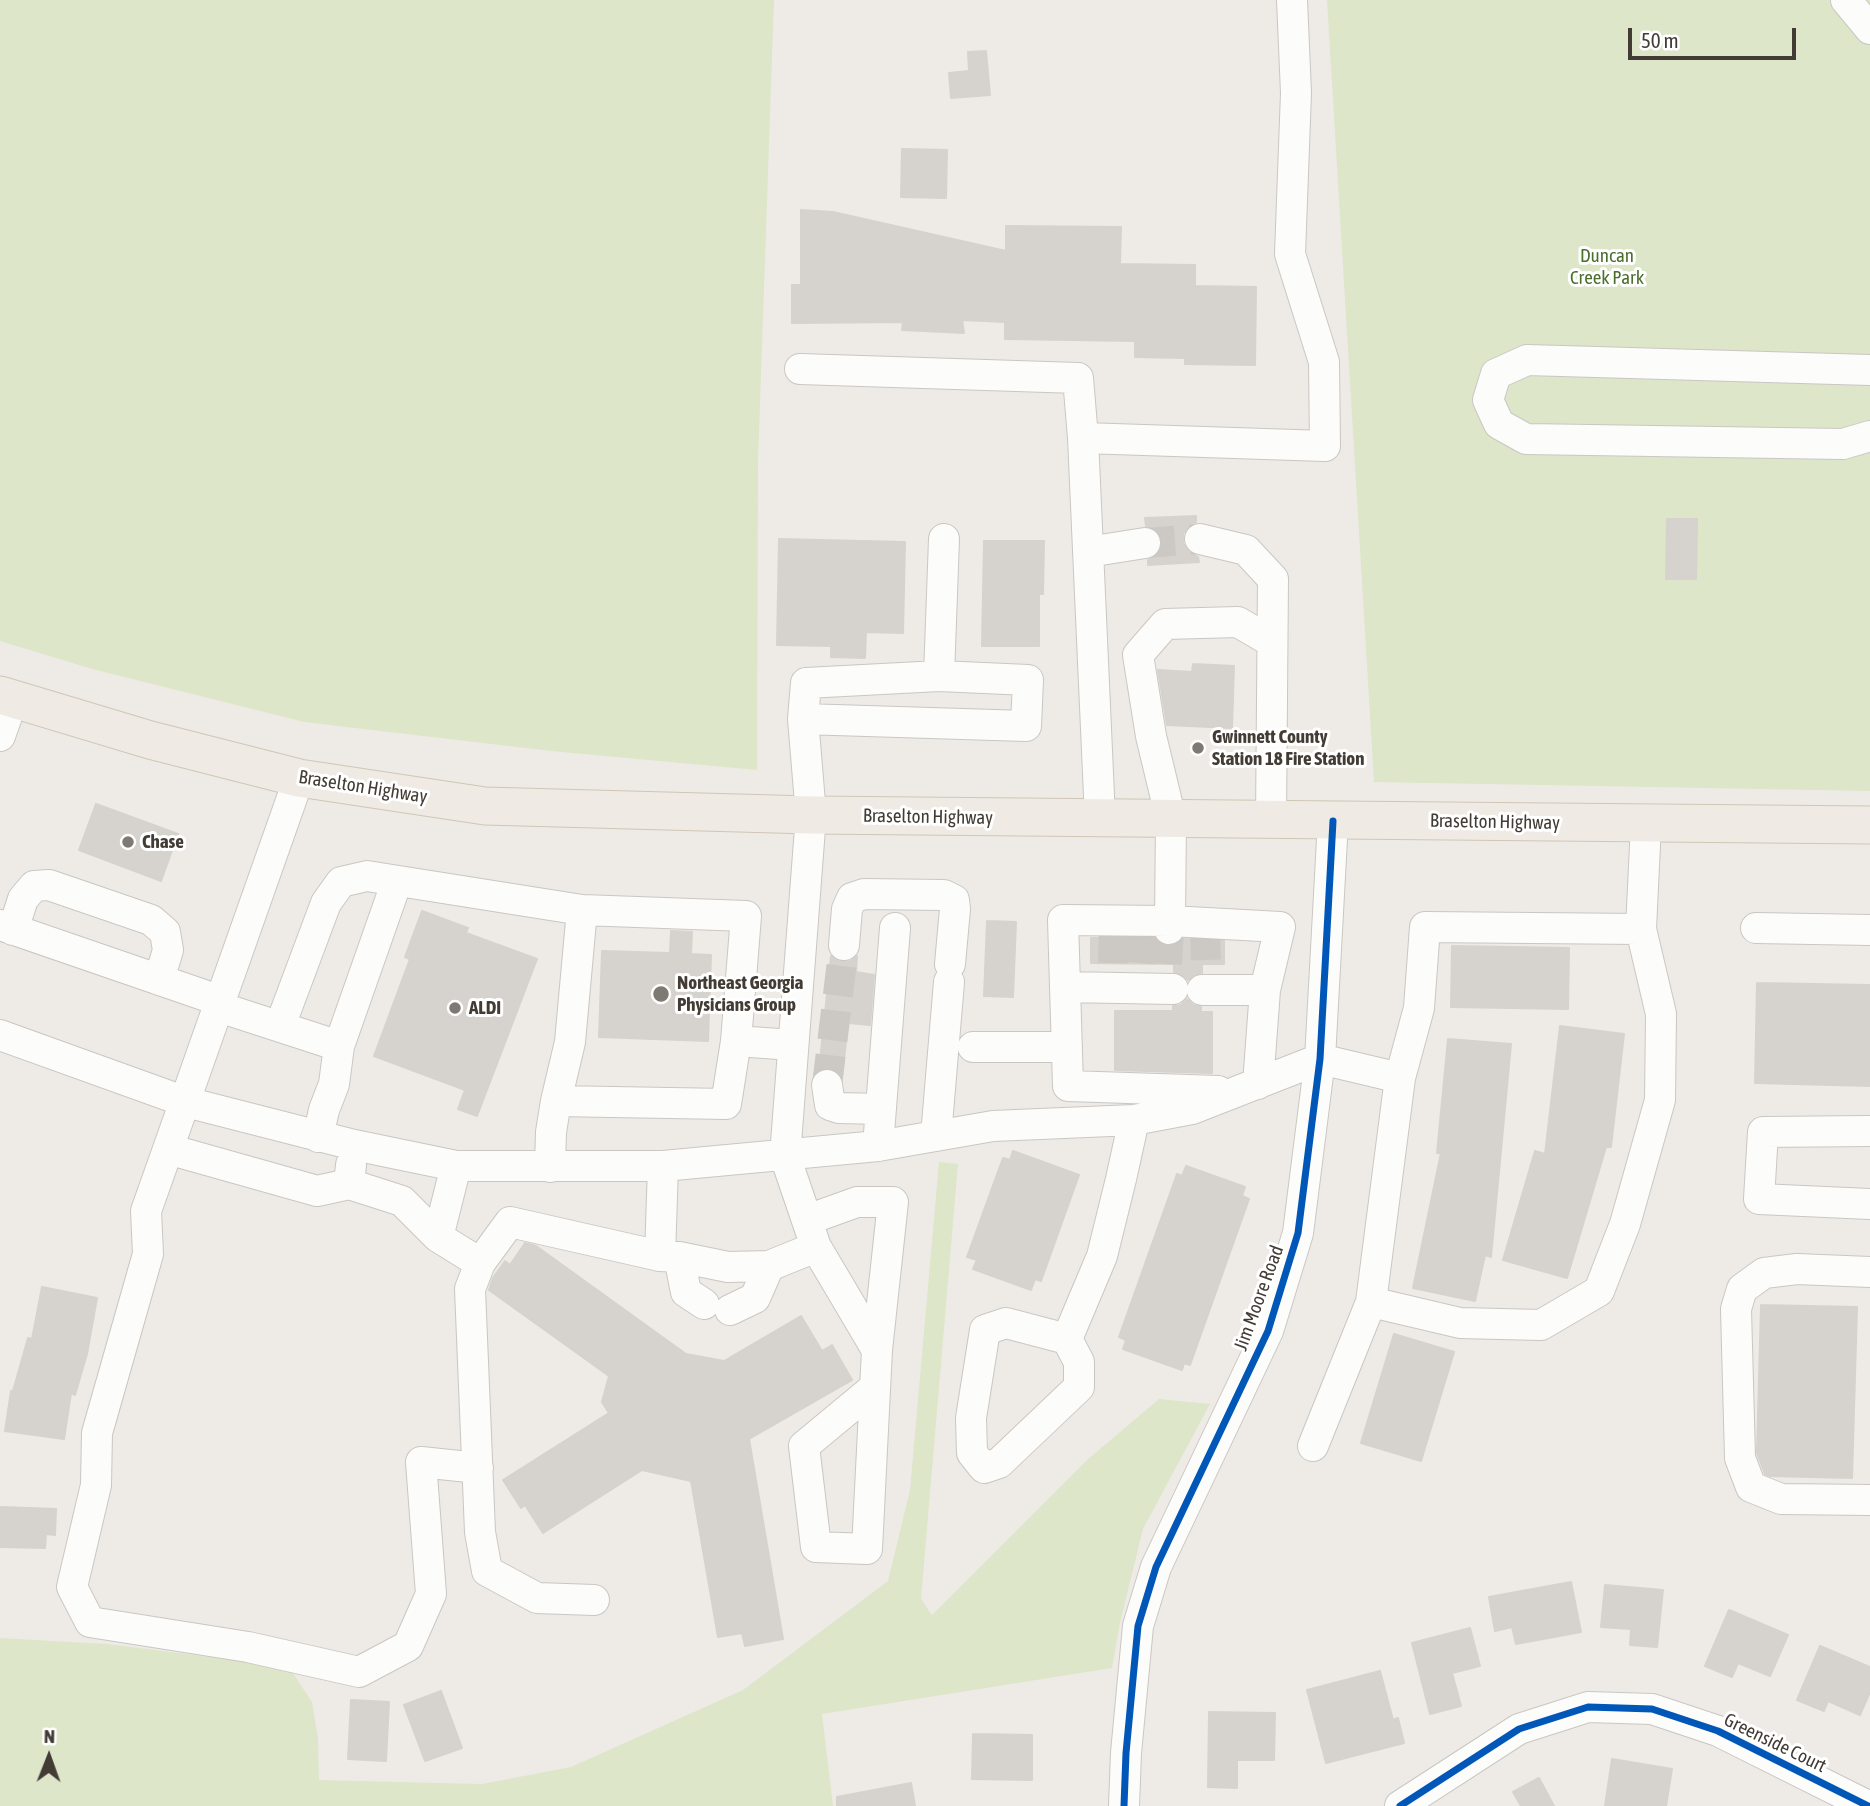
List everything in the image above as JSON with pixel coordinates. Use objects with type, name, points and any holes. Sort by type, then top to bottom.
[{"type":"main road","name":"Braselton Highway","points":[[7,697],[150,740],[299,778],[485,806],[811,815],[1870,825]]},
{"type":"street","points":[[1083,438],[1325,446],[1324,362],[1290,254],[1296,93],[1292,0]]},
{"type":"street","points":[[1846,0],[1870,29]]},
{"type":"street","points":[[1870,370],[1527,360],[1496,374],[1488,400],[1499,424],[1526,439],[1843,444],[1870,436]]},
{"type":"street","points":[[800,369],[1078,378],[1100,818]]},
{"type":"street","points":[[939,676],[944,540]]},
{"type":"street","points":[[1200,540],[1247,550],[1273,579],[1271,820]]},
{"type":"street","points":[[1088,552],[1145,543]]},
{"type":"street","points":[[1142,925],[1171,819],[1151,736],[1138,655],[1165,624],[1238,622],[1272,642]]},
{"type":"street","points":[[803,719],[1026,726],[1028,680],[939,676],[806,683],[803,719],[811,815],[785,1156],[812,1234],[877,1350]]},
{"type":"street","points":[[0,736],[7,697]]},
{"type":"street","points":[[299,778],[146,1211],[148,1254],[97,1433],[96,1485],[72,1587],[90,1622],[248,1647],[359,1672],[408,1646],[431,1594],[421,1462],[478,1468]]},
{"type":"street","name":"Jim Moore Road","points":[[1124,1806],[1126,1753],[1138,1626],[1156,1567],[1268,1331],[1298,1233],[1320,1059],[1333,821]]},
{"type":"street","points":[[1371,1302],[1460,1323],[1541,1325],[1599,1291],[1625,1224],[1660,1100],[1661,1014],[1642,929],[1646,824]]},
{"type":"street","points":[[280,1026],[326,903],[341,882],[367,876],[582,910],[747,916],[736,1041],[726,1104],[556,1101]]},
{"type":"street","points":[[318,1137],[334,1084],[339,1046],[397,881]]},
{"type":"street","points":[[159,980],[168,950],[165,932],[152,920],[49,885],[34,886],[7,928],[339,1046]]},
{"type":"street","points":[[844,945],[847,909],[852,898],[864,894],[944,895],[954,900],[936,1136]]},
{"type":"street","points":[[550,1167],[551,1132],[570,1042],[582,910]]},
{"type":"street","points":[[1063,920],[1142,925],[1280,927],[1265,990],[1249,1088],[1068,1086],[1063,920]]},
{"type":"street","points":[[1313,1446],[1371,1302],[1400,1078],[1419,1008],[1425,927],[1642,929]]},
{"type":"street","points":[[1756,928],[1870,930]]},
{"type":"street","points":[[878,1146],[895,929]]},
{"type":"street","points":[[1065,987],[1163,979],[1265,990]]},
{"type":"street","points":[[0,1035],[186,1102],[318,1137],[456,1166],[663,1166],[878,1146],[993,1126],[1134,1120],[1192,1109],[1320,1059],[1400,1078]]},
{"type":"street","points":[[736,1041],[793,1045]]},
{"type":"street","points":[[973,1048],[1067,1046]]},
{"type":"street","points":[[827,1085],[830,1105],[839,1108],[881,1109]]},
{"type":"street","points":[[1099,1088],[1100,1122]]},
{"type":"street","points":[[1067,1339],[1102,1256],[1134,1120]]},
{"type":"street","points":[[1870,1131],[1763,1132],[1759,1199],[1870,1204]]},
{"type":"street","points":[[349,1184],[354,1145]]},
{"type":"street","points":[[168,1149],[317,1191],[349,1184],[402,1201],[438,1237],[480,1263]]},
{"type":"street","points":[[438,1237],[456,1166]]},
{"type":"street","points":[[663,1166],[670,1256],[686,1292],[717,1307],[755,1298],[769,1266],[857,1202],[893,1202],[874,1388],[866,1549],[816,1547],[804,1446],[874,1388]]},
{"type":"street","points":[[594,1600],[537,1598],[488,1572],[480,1532],[470,1289],[480,1263],[510,1222],[728,1267],[769,1266]]},
{"type":"street","points":[[1870,1272],[1797,1269],[1764,1273],[1742,1289],[1735,1309],[1740,1458],[1751,1487],[1781,1499],[1870,1500]]},
{"type":"street","points":[[1006,1323],[1067,1339],[1079,1362],[1079,1387],[999,1463],[984,1468],[972,1453],[971,1418],[985,1330],[1006,1323]]},
{"type":"street","name":"Greenside Court","points":[[1401,1806],[1519,1729],[1588,1707],[1652,1709],[1718,1731],[1868,1806]]},
{"type":"green space","points":[[0,0],[774,0],[758,462],[757,770],[551,751],[304,722],[92,669],[0,641]]},
{"type":"green space","name":"Duncan Creek Park","points":[[1327,0],[1870,0],[1870,791],[1374,782]]},
{"type":"green space","points":[[939,1162],[958,1164],[921,1599],[932,1615],[1087,1460],[1159,1399],[1210,1404],[1143,1529],[1112,1668],[822,1714],[833,1806],[0,1806],[0,1638],[107,1644],[289,1667],[312,1702],[318,1739],[319,1780],[482,1784],[571,1767],[743,1690],[888,1581],[910,1490]]},
{"type":"building","points":[[986,51],[990,95],[951,98],[949,73],[969,71],[968,52]]},
{"type":"building","points":[[902,149],[947,150],[946,198],[901,197]]},
{"type":"building","points":[[801,210],[833,212],[1006,251],[1006,226],[1121,227],[1120,264],[1195,265],[1195,286],[1256,287],[1255,365],[1185,364],[1185,358],[1135,357],[1135,341],[1005,339],[1005,322],[962,320],[964,333],[902,330],[903,322],[792,323],[792,285],[801,285]]},
{"type":"building","points":[[1196,516],[1196,522],[1183,534],[1183,543],[1189,552],[1198,557],[1199,562],[1148,565],[1148,560],[1161,550],[1162,541],[1158,532],[1146,526],[1145,518]]},
{"type":"building","points":[[1667,519],[1697,519],[1696,579],[1666,579]]},
{"type":"building","points":[[779,539],[905,542],[903,633],[866,632],[865,658],[831,657],[831,646],[777,645]]},
{"type":"building","points":[[984,541],[1044,541],[1043,594],[1039,594],[1039,646],[982,646]]},
{"type":"building","points":[[1193,664],[1234,666],[1232,728],[1167,725],[1158,670],[1192,672]]},
{"type":"building","name":"Chase","points":[[96,804],[178,834],[161,881],[79,850]]},
{"type":"building","name":"ALDI","points":[[422,911],[468,928],[466,933],[537,959],[477,1116],[458,1109],[465,1090],[374,1056],[410,959],[405,957]]},
{"type":"building","points":[[987,921],[1016,922],[1013,997],[984,996]]},
{"type":"building","points":[[671,931],[692,932],[691,954],[711,955],[708,1041],[599,1037],[602,951],[670,953]]},
{"type":"building","points":[[1091,938],[1155,938],[1159,943],[1168,946],[1176,945],[1183,939],[1224,941],[1224,964],[1202,964],[1202,973],[1188,980],[1174,972],[1174,964],[1091,963]]},
{"type":"building","points":[[1452,946],[1569,948],[1568,1009],[1451,1007]]},
{"type":"building","points":[[831,956],[843,962],[851,961],[857,956],[856,972],[874,975],[870,1025],[848,1023],[842,1077],[833,1069],[819,1070]]},
{"type":"building","points":[[1757,983],[1870,985],[1870,1086],[1755,1083]]},
{"type":"building","points":[[1187,999],[1193,1005],[1201,1007],[1201,1012],[1212,1012],[1212,1073],[1115,1070],[1115,1011],[1173,1011],[1173,1006],[1181,1005]]},
{"type":"building","points":[[1560,1026],[1624,1034],[1611,1147],[1606,1147],[1567,1278],[1503,1260],[1535,1151],[1545,1154]]},
{"type":"building","points":[[1448,1039],[1511,1044],[1491,1257],[1485,1255],[1475,1301],[1413,1288],[1441,1153],[1437,1153]]},
{"type":"building","points":[[1013,1151],[1079,1175],[1041,1281],[1035,1279],[1031,1290],[973,1269],[977,1260],[967,1257],[1003,1158],[1010,1160]]},
{"type":"building","points":[[1186,1166],[1245,1187],[1242,1196],[1249,1199],[1190,1365],[1184,1363],[1182,1370],[1123,1349],[1126,1340],[1119,1337],[1177,1174],[1182,1176]]},
{"type":"building","points":[[525,1243],[536,1246],[686,1354],[724,1361],[801,1316],[822,1351],[832,1345],[852,1380],[749,1439],[783,1639],[745,1646],[742,1633],[718,1637],[691,1481],[642,1470],[543,1533],[525,1505],[521,1508],[503,1480],[609,1413],[602,1402],[609,1376],[489,1290],[493,1278],[505,1261],[510,1265]]},
{"type":"building","points":[[42,1287],[97,1298],[87,1354],[75,1395],[71,1393],[64,1439],[5,1431],[11,1391],[28,1338],[32,1339]]},
{"type":"building","points":[[1761,1305],[1857,1307],[1852,1478],[1765,1474],[1757,1453]]},
{"type":"building","points":[[1394,1334],[1454,1352],[1421,1461],[1361,1443]]},
{"type":"building","points":[[0,1507],[56,1509],[55,1535],[46,1534],[45,1548],[0,1547]]},
{"type":"building","points":[[1571,1582],[1581,1632],[1516,1644],[1512,1627],[1495,1631],[1489,1597]]},
{"type":"building","points":[[1605,1585],[1663,1590],[1657,1647],[1630,1645],[1631,1629],[1601,1627]]},
{"type":"building","points":[[1729,1610],[1788,1635],[1770,1676],[1738,1663],[1732,1677],[1705,1666]]},
{"type":"building","points":[[1470,1628],[1480,1666],[1452,1673],[1461,1706],[1430,1714],[1412,1643]]},
{"type":"building","points":[[1820,1646],[1870,1667],[1870,1692],[1860,1715],[1828,1701],[1824,1711],[1797,1700]]},
{"type":"building","points":[[1380,1671],[1393,1720],[1398,1718],[1404,1743],[1326,1763],[1307,1690]]},
{"type":"building","points":[[441,1691],[462,1748],[425,1761],[404,1705]]},
{"type":"building","points":[[351,1700],[389,1702],[386,1761],[348,1759]]},
{"type":"building","points":[[1209,1712],[1275,1713],[1274,1760],[1237,1760],[1237,1788],[1208,1787]]},
{"type":"building","points":[[973,1734],[1032,1735],[1032,1780],[972,1779]]},
{"type":"building","points":[[1612,1759],[1672,1769],[1666,1806],[1605,1806]]},
{"type":"building","points":[[1539,1778],[1554,1806],[1521,1806],[1513,1792]]},
{"type":"building","points":[[911,1783],[915,1806],[837,1806],[837,1797]]},
{"type":"tunnel","points":[[1145,543],[1200,539]]},
{"type":"tunnel","points":[[1113,963],[1114,929]]},
{"type":"tunnel","points":[[1140,963],[1143,929]]},
{"type":"tunnel","points":[[1167,964],[1169,929]]},
{"type":"tunnel","points":[[1205,930],[1206,964]]},
{"type":"tunnel","points":[[827,1085],[844,945]]},
{"type":"cycle path","points":[[1124,1806],[1126,1753],[1138,1626],[1156,1567],[1268,1331],[1298,1233],[1320,1059],[1333,821]]},
{"type":"cycle path","points":[[1400,1806],[1519,1729],[1588,1707],[1652,1709],[1718,1731],[1868,1806]]},
{"type":"place","name":"Gwinnett County Station 18 Fire Station","points":[[1198,748]]},
{"type":"place","name":"Chase","points":[[128,842]]},
{"type":"place","name":"Northeast Georgia Physicians Group","points":[[661,994]]},
{"type":"place","name":"ALDI","points":[[455,1008]]}]
